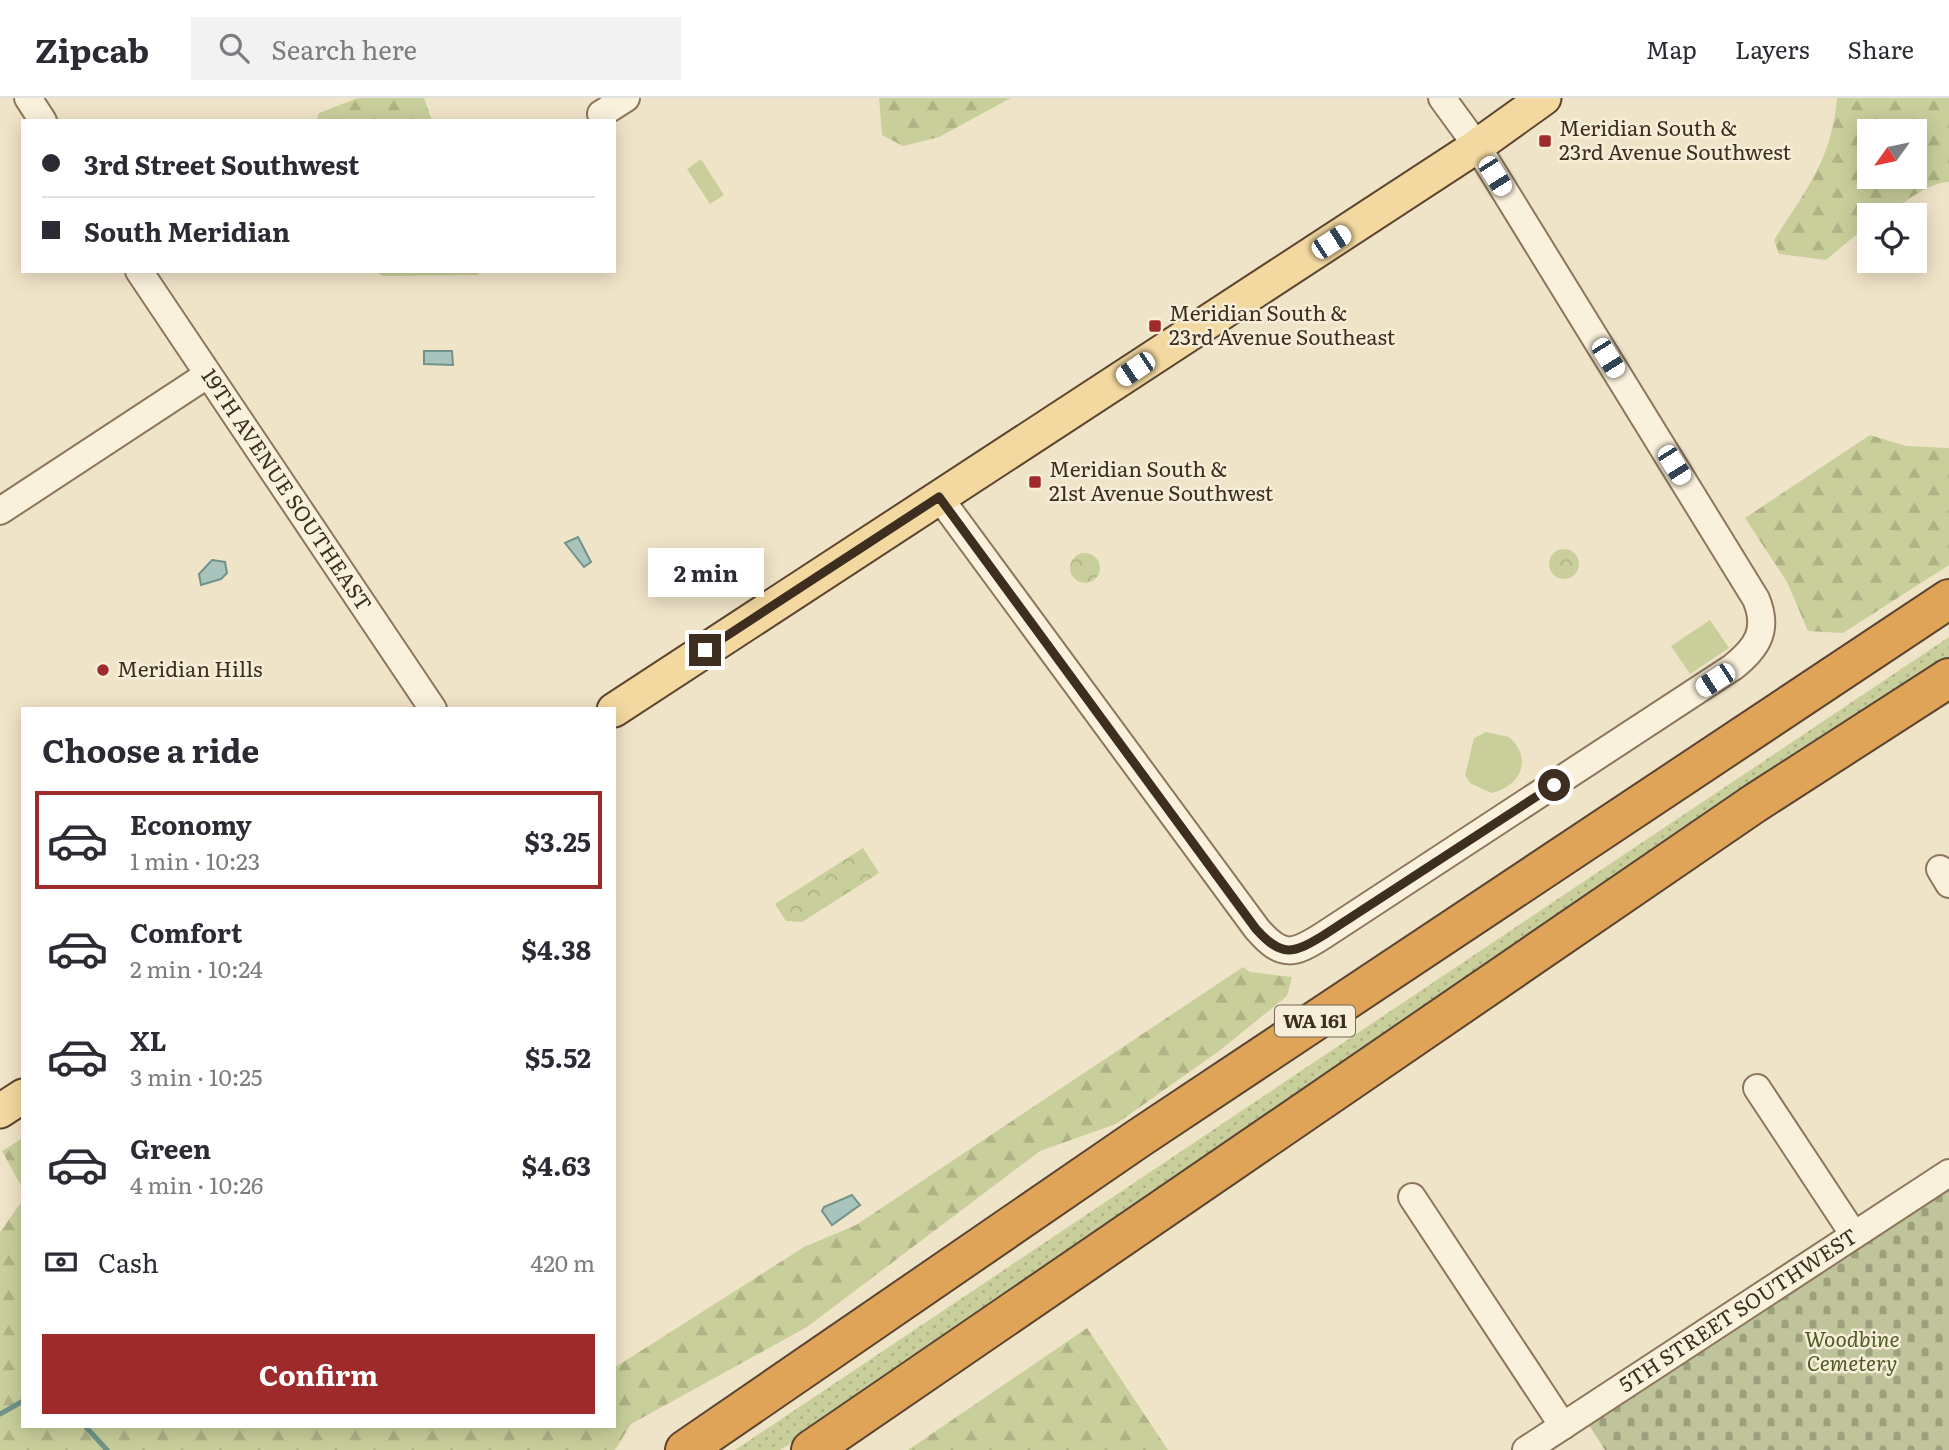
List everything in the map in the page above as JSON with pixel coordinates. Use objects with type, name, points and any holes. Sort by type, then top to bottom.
[{"type":"highway","name":"WA 161","points":[[685,1450],[1139,1138],[1949,599]]},
{"type":"highway","points":[[811,1450],[1755,803],[1949,678]]},
{"type":"main road","points":[[616,708],[1477,146],[1544,98]]},
{"type":"main road","points":[[0,1111],[21,1097]]},
{"type":"street","points":[[28,98],[42,119]]},
{"type":"street","points":[[601,114],[626,98]]},
{"type":"street","points":[[939,497],[1256,929],[1279,949],[1298,949],[1715,680],[1756,646],[1763,624],[1756,599],[1477,146],[1442,98]]},
{"type":"street","name":"19TH AVENUE SOUTHEAST","points":[[140,273],[432,707]]},
{"type":"street","points":[[0,510],[207,375]]},
{"type":"street","points":[[1757,1088],[1854,1235]]},
{"type":"street","name":"5TH STREET SOUTHWEST","points":[[1526,1450],[1949,1173]]},
{"type":"street","points":[[1412,1197],[1563,1426]]},
{"type":"green space","points":[[358,98],[424,98],[431,119],[317,119],[319,113]]},
{"type":"green space","points":[[879,98],[1011,98],[939,137],[903,146],[882,135]]},
{"type":"green space","points":[[1837,98],[1949,98],[1949,182],[1927,189],[1927,119],[1857,119],[1857,189],[1926,189],[1902,203],[1857,203],[1857,234],[1826,260],[1779,254],[1774,240],[1816,173],[1830,139]]},
{"type":"green space","points":[[701,159],[724,195],[710,204],[687,169]]},
{"type":"green space","points":[[378,273],[479,273],[478,275],[383,276]]},
{"type":"green space","points":[[1870,435],[1906,446],[1949,448],[1949,565],[1843,633],[1808,631],[1787,582],[1745,518]]},
{"type":"green space","points":[[1564,549],[1574,554],[1579,564],[1574,574],[1564,579],[1554,574],[1549,564],[1554,554]]},
{"type":"green space","points":[[1085,553],[1096,557],[1100,568],[1096,579],[1085,583],[1074,579],[1070,568],[1074,557]]},
{"type":"green space","points":[[1710,620],[1729,648],[1690,674],[1671,646]]},
{"type":"green space","points":[[1949,637],[1949,662],[1404,1025],[780,1450],[735,1450]]},
{"type":"green space","points":[[1486,732],[1509,737],[1517,745],[1522,763],[1510,785],[1491,793],[1470,783],[1465,775],[1474,738]]},
{"type":"green space","points":[[863,848],[879,873],[802,922],[786,921],[775,904]]},
{"type":"green space","points":[[1243,967],[1250,972],[1292,977],[1287,996],[1219,1051],[1116,1124],[1040,1151],[807,1327],[631,1424],[615,1450],[0,1450],[0,1232],[21,1203],[21,1428],[616,1428],[616,1367],[804,1247],[856,1225]]},
{"type":"green space","points":[[21,1139],[21,1185],[2,1151]]},
{"type":"green space","name":"Woodbine Cemetery","points":[[1949,1173],[1949,1450],[1605,1450],[1582,1414]]},
{"type":"green space","points":[[1087,1328],[1168,1450],[908,1450]]},
{"type":"water","points":[[424,351],[452,351],[453,365],[424,364]]},
{"type":"water","points":[[578,537],[591,562],[584,567],[565,543]]},
{"type":"water","points":[[212,560],[225,562],[227,573],[221,579],[201,585],[199,574]]},
{"type":"water","points":[[852,1195],[860,1205],[832,1225],[822,1211],[824,1207]]},
{"type":"waterway","points":[[0,1414],[21,1402]]},
{"type":"waterway","points":[[87,1428],[107,1450]]},
{"type":"place","name":"Meridian South & 23rd Avenue Southwest","points":[[1545,141]]},
{"type":"place","name":"Meridian South & 23rd Avenue Southeast","points":[[1155,326]]},
{"type":"place","name":"Meridian South & 21st Avenue Southwest","points":[[1035,482]]},
{"type":"place","name":"Meridian Hills","points":[[103,670]]},
{"type":"route","points":[[705,650],[939,497],[1256,929],[1273,946],[1285,951],[1305,947],[1554,785]]}]
